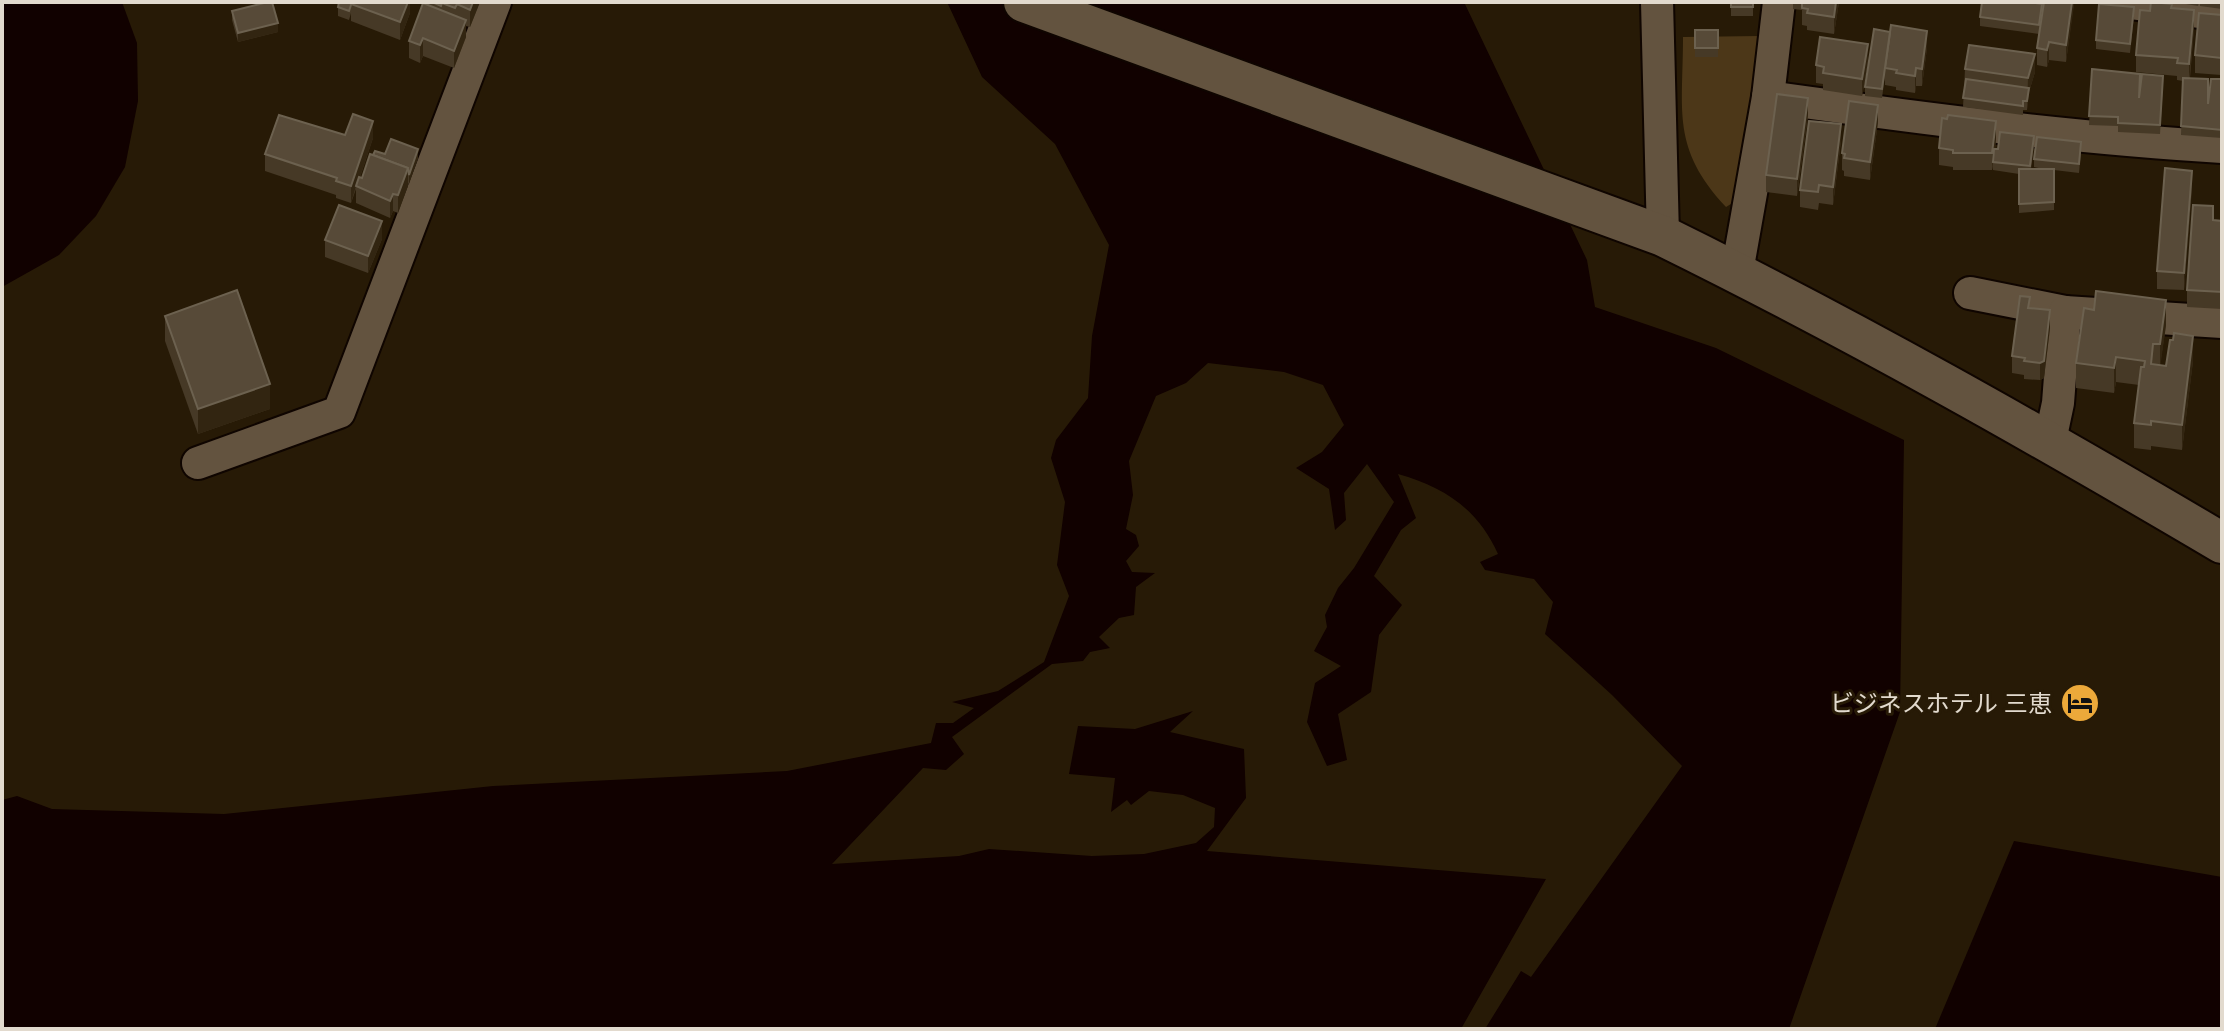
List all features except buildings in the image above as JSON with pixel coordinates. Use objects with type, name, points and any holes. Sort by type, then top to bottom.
[{"type":"street","points":[[198,463],[339,412],[495,2]]},
{"type":"street","points":[[1024,2],[1663,236],[1737,272],[2050,441],[2222,543]]},
{"type":"street","points":[[1657,2],[1663,236]]},
{"type":"street","points":[[1737,272],[1768,97],[1779,2]]},
{"type":"street","points":[[2122,2],[2222,15]]},
{"type":"street","points":[[1768,97],[2067,135],[2222,147]]},
{"type":"street","points":[[1970,293],[2065,312],[2222,322]]},
{"type":"street","points":[[2050,441],[2058,403],[2065,312]]},
{"type":"shaded area","points":[[2,2],[122,2],[137,43],[138,101],[125,167],[96,216],[59,255],[2,287]]},
{"type":"shaded area","points":[[947,2],[1464,2],[1587,260],[1595,307],[1716,348],[1904,440],[1900,712],[1789,1029],[1485,1029],[1521,971],[1531,977],[1682,766],[1612,695],[1545,634],[1553,602],[1534,579],[1485,570],[1480,562],[1498,554],[1470,512],[1445,493],[1398,474],[1416,518],[1401,530],[1374,576],[1402,605],[1379,635],[1371,692],[1338,714],[1347,760],[1327,766],[1307,722],[1315,683],[1341,666],[1314,651],[1327,627],[1325,615],[1338,588],[1354,568],[1394,502],[1367,464],[1344,493],[1346,520],[1335,530],[1329,489],[1296,468],[1322,452],[1344,425],[1323,385],[1284,372],[1208,363],[1186,383],[1156,396],[1129,461],[1133,495],[1126,529],[1136,535],[1139,546],[1126,561],[1132,572],[1155,573],[1136,587],[1134,615],[1119,618],[1099,637],[1110,648],[1090,652],[1083,661],[1052,664],[952,737],[964,754],[946,770],[923,768],[832,864],[959,856],[989,849],[1092,856],[1144,854],[1196,843],[1214,827],[1215,808],[1183,795],[1149,791],[1131,805],[1127,800],[1111,812],[1115,778],[1069,774],[1078,726],[1135,729],[1193,711],[1170,732],[1244,749],[1246,798],[1207,851],[1546,879],[1461,1029],[2,1029],[2,800],[17,796],[52,809],[224,814],[493,786],[787,771],[931,743],[936,723],[953,723],[974,708],[952,702],[998,691],[1044,662],[1069,596],[1057,565],[1065,502],[1051,458],[1056,440],[1088,398],[1092,336],[1109,245],[1055,144],[982,77]]},
{"type":"shaded area","points":[[1759,36],[1739,199],[1726,207],[1708,186],[1688,147],[1682,108],[1683,37]]},
{"type":"shaded area","points":[[2014,841],[2222,877],[2222,1029],[1935,1029]]},
{"type":"place","name":"ビジネスホテル 三恵","points":[[2080,703]]}]
